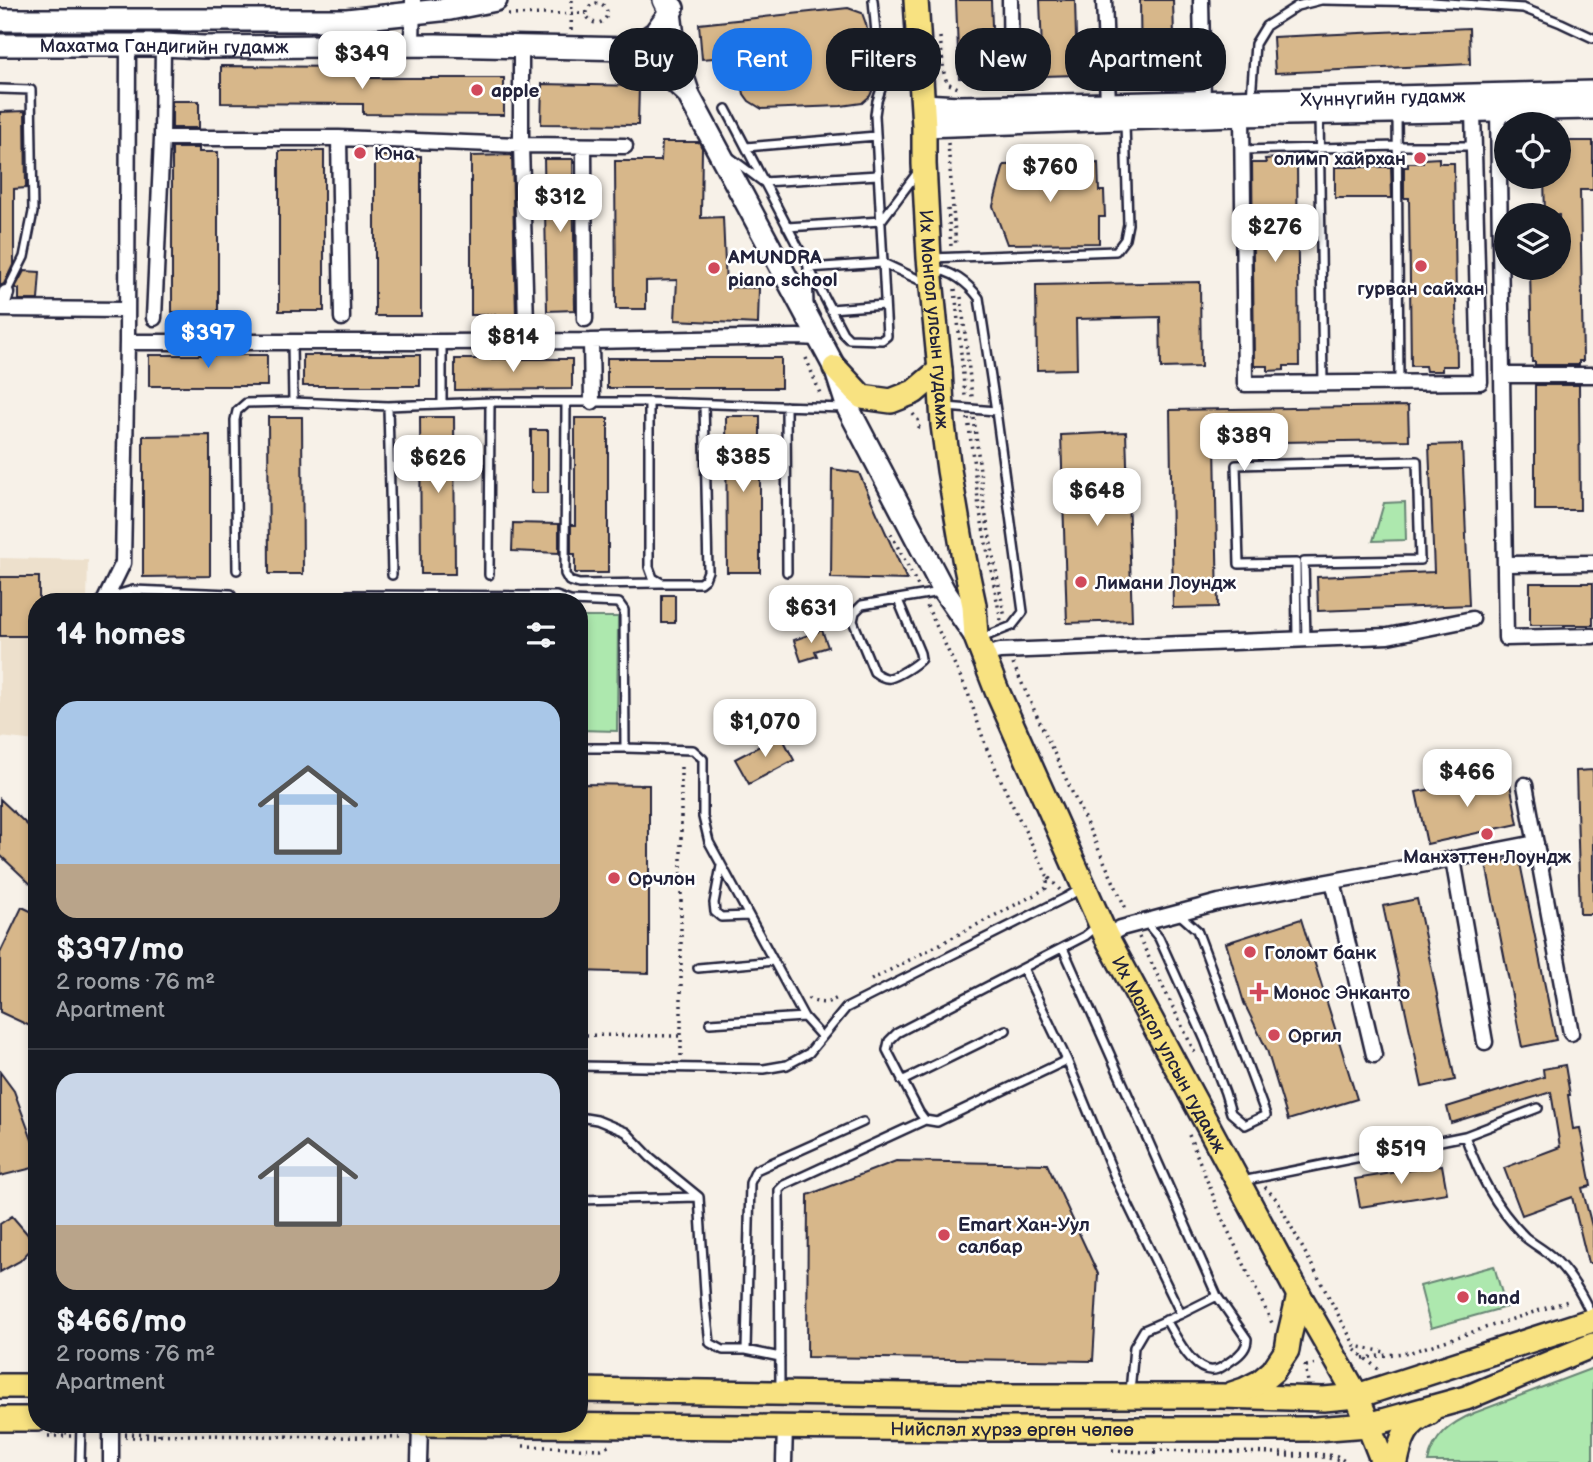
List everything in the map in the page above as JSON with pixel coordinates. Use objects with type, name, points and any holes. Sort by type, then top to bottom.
[{"type":"main road","name":"Их Монгол улсын гудамж","points":[[916,0],[937,124],[924,164],[940,265],[942,407],[949,470],[979,644]]},
{"type":"main road","points":[[658,28],[671,4]]},
{"type":"main road","points":[[671,4],[675,53],[688,94],[835,368],[862,397],[891,401],[914,392],[940,370]]},
{"type":"main road","name":"Махатма Гандигийн гудамж","points":[[0,20],[327,21],[413,7],[502,8]]},
{"type":"main road","name":"Махатма Гандигийн гудамж","points":[[0,45],[609,49]]},
{"type":"main road","points":[[685,91],[688,94]]},
{"type":"main road","name":"Хүннүгийн гудамж","points":[[937,124],[1125,119],[1247,108],[1593,92]]},
{"type":"main road","name":"Хүннүгийн гудамж","points":[[937,124],[959,107],[1203,102],[1319,114],[1593,108]]},
{"type":"main road","name":"Их Монгол улсын гудамж","points":[[835,368],[848,408],[944,592],[979,644],[997,691],[1103,930],[1299,1295],[1357,1396],[1383,1462]]},
{"type":"main road","points":[[1222,1396],[1244,1390],[1273,1371],[1287,1350],[1299,1295]]},
{"type":"main road","name":"Нийслэл хүрээ өргөн чөлөө","points":[[588,1390],[1324,1399],[1357,1396],[1593,1319]]},
{"type":"main road","name":"Нийслэл хүрээ өргөн чөлөө","points":[[588,1425],[1315,1429],[1368,1425],[1466,1398],[1593,1345]]},
{"type":"main road","points":[[0,1386],[28,1386]]},
{"type":"main road","points":[[1395,1462],[1402,1437],[1415,1419],[1466,1398]]},
{"type":"main road","points":[[0,1419],[28,1419]]},
{"type":"street","points":[[1010,0],[1011,28]]},
{"type":"street","points":[[1104,0],[1108,104]]},
{"type":"street","points":[[1201,0],[1203,102]]},
{"type":"street","points":[[412,46],[413,7]]},
{"type":"street","points":[[108,593],[123,563],[128,45]]},
{"type":"street","points":[[154,318],[163,46]]},
{"type":"street","points":[[521,47],[526,324]]},
{"type":"street","points":[[1247,108],[1242,150],[1245,384],[1479,382],[1473,111]]},
{"type":"street","points":[[1498,110],[1506,638],[1593,636]]},
{"type":"street","points":[[162,138],[339,138],[625,146]]},
{"type":"street","points":[[339,138],[342,318]]},
{"type":"street","points":[[584,146],[585,318]]},
{"type":"street","points":[[3,293],[1,312],[127,310]]},
{"type":"street","points":[[127,342],[591,341],[797,337],[814,329]]},
{"type":"street","points":[[591,341],[592,402]]},
{"type":"street","points":[[1503,375],[1593,375]]},
{"type":"street","points":[[1505,564],[1593,563]]},
{"type":"street","points":[[979,644],[1000,651],[1388,636],[1472,619]]},
{"type":"street","points":[[1525,785],[1571,1033]]},
{"type":"street","points":[[1103,930],[1121,929],[1219,902],[1536,843]]},
{"type":"street","points":[[1453,859],[1485,1042]]},
{"type":"street","points":[[1333,881],[1374,1055]]},
{"type":"street","points":[[784,1462],[785,1427]]},
{"type":"street","points":[[111,1433],[111,1462]]},
{"type":"street","points":[[418,1433],[419,1462]]},
{"type":"lane","points":[[726,109],[843,333],[849,339],[882,340],[887,336],[875,115],[881,89],[873,0]]},
{"type":"lane","points":[[1247,108],[1255,44],[1266,26],[1297,6],[1321,0],[1432,2],[1523,8],[1593,38]]},
{"type":"lane","points":[[0,89],[31,90],[33,212],[24,257],[3,293]]},
{"type":"lane","points":[[1397,112],[1399,383]]},
{"type":"lane","points":[[1319,114],[1323,383]]},
{"type":"lane","points":[[808,268],[883,263],[940,265],[1116,251],[1125,239],[1128,224],[1125,119]]},
{"type":"lane","points":[[746,147],[876,136]]},
{"type":"lane","points":[[1242,150],[1474,146]]},
{"type":"lane","points":[[717,147],[764,182],[878,175]]},
{"type":"lane","points":[[787,227],[881,221],[924,164]]},
{"type":"lane","points":[[940,265],[939,270],[956,277],[979,298],[1023,612],[1012,626],[979,644]]},
{"type":"lane","points":[[808,268],[814,329]]},
{"type":"lane","points":[[830,309],[885,305]]},
{"type":"lane","points":[[292,342],[293,402]]},
{"type":"lane","points":[[442,342],[442,404]]},
{"type":"lane","points":[[237,570],[235,420],[237,411],[246,402],[388,406],[489,402],[649,402],[848,408]]},
{"type":"lane","points":[[489,402],[489,575]]},
{"type":"lane","points":[[566,402],[565,574],[569,581],[579,584],[700,583],[705,579],[708,571],[704,404]]},
{"type":"lane","points":[[649,402],[649,567],[653,578],[662,583]]},
{"type":"lane","points":[[388,406],[393,575]]},
{"type":"lane","points":[[786,406],[787,572]]},
{"type":"lane","points":[[942,407],[996,411]]},
{"type":"lane","points":[[1418,461],[1420,560],[1304,562],[1302,639],[1296,563],[1239,564],[1236,465],[1418,461]]},
{"type":"lane","points":[[124,593],[133,590],[206,593]]},
{"type":"lane","points":[[898,600],[921,659],[917,664],[889,678],[874,672],[853,621],[855,612],[862,606],[944,592]]},
{"type":"lane","points":[[588,602],[619,603],[624,610],[625,748]]},
{"type":"lane","points":[[588,748],[693,750],[703,759],[703,817],[709,842],[804,1017],[822,1037]]},
{"type":"lane","points":[[721,865],[714,903],[715,912],[722,917],[749,916]]},
{"type":"lane","points":[[588,1066],[764,1069],[787,1065],[809,1053],[846,1008],[1083,887]]},
{"type":"lane","points":[[1139,923],[1159,938],[1205,1040],[1231,1113],[1245,1125],[1266,1115],[1197,930],[1179,914]]},
{"type":"lane","points":[[925,1120],[887,1050],[889,1041],[897,1033],[1085,936],[1103,930]]},
{"type":"lane","points":[[1063,948],[1217,1296],[1247,1339],[1247,1345],[1240,1355],[1217,1370],[1203,1370],[1192,1361],[1166,1321]]},
{"type":"lane","points":[[698,968],[774,961]]},
{"type":"lane","points":[[1023,968],[1068,1060],[1117,1182],[1181,1314]]},
{"type":"lane","points":[[710,1023],[804,1017]]},
{"type":"lane","points":[[902,1081],[1006,1030]]},
{"type":"lane","points":[[780,1393],[779,1190],[784,1185],[925,1120],[937,1122],[1068,1060]]},
{"type":"lane","points":[[1238,1182],[1465,1136],[1538,1108]]},
{"type":"lane","points":[[588,1118],[626,1132],[650,1157],[699,1197],[710,1343],[723,1350],[746,1350],[780,1357]]},
{"type":"lane","points":[[746,1350],[750,1183],[756,1170],[863,1122]]},
{"type":"lane","points":[[1465,1136],[1488,1190],[1527,1238],[1553,1257],[1582,1296],[1593,1319]]},
{"type":"lane","points":[[588,1200],[699,1197]]},
{"type":"lane","points":[[1130,1396],[1135,1347],[1144,1330],[1217,1296]]},
{"type":"lane","points":[[80,1462],[81,1433]]},
{"type":"path","points":[[598,3],[605,6],[608,14],[605,22],[597,24],[589,21],[586,13],[590,5],[598,3]]},
{"type":"path","points":[[502,8],[586,13]]},
{"type":"path","points":[[937,124],[940,265]]},
{"type":"path","points":[[937,124],[942,140],[940,265]]},
{"type":"path","points":[[956,277],[972,399]]},
{"type":"path","points":[[956,277],[984,506],[1004,628]]},
{"type":"path","points":[[972,410],[979,507],[1004,628]]},
{"type":"path","points":[[865,984],[1038,893],[1046,888],[1048,877],[986,747],[968,693],[915,581]]},
{"type":"path","points":[[1014,664],[1139,923],[1200,1062]]},
{"type":"path","points":[[680,1056],[681,766]]},
{"type":"path","points":[[807,995],[810,1000],[827,1003],[843,995]]},
{"type":"path","points":[[588,1035],[680,1036]]},
{"type":"path","points":[[1186,1128],[1222,1218],[1270,1318]]},
{"type":"path","points":[[1262,1183],[1277,1200],[1354,1346],[1385,1353]]},
{"type":"path","points":[[1364,1358],[1411,1352],[1582,1296]]},
{"type":"shaded area","points":[[0,558],[88,560],[87,593],[28,593],[28,740],[0,737]]},
{"type":"shaded area","points":[[588,1401],[1301,1410],[1301,1413],[1296,1414],[1142,1413],[1032,1420],[588,1416]]},
{"type":"green space","points":[[1405,502],[1406,540],[1373,541],[1384,503]]},
{"type":"green space","points":[[588,617],[618,617],[617,731],[588,730]]},
{"type":"green space","name":"hand","points":[[1494,1266],[1506,1307],[1431,1328],[1420,1286]]},
{"type":"green space","points":[[1593,1368],[1593,1462],[1428,1462],[1439,1438],[1458,1421]]},
{"type":"building","points":[[956,0],[991,0],[992,28],[957,28]]},
{"type":"building","points":[[1040,0],[1075,0],[1076,28],[1065,28],[1065,75],[1051,76],[1051,28],[1041,28]]},
{"type":"building","points":[[1140,0],[1173,0],[1174,28],[1140,28]]},
{"type":"building","points":[[848,8],[862,13],[867,28],[826,28],[826,91],[872,91],[862,103],[762,109],[749,101],[743,91],[812,91],[812,28],[712,28],[712,58],[702,59],[699,24]]},
{"type":"building","points":[[1469,28],[1470,64],[1275,73],[1273,37]]},
{"type":"building","points":[[221,66],[362,67],[362,78],[504,78],[504,115],[363,114],[363,104],[221,103]]},
{"type":"building","points":[[542,84],[609,85],[609,91],[639,91],[638,125],[541,124]]},
{"type":"building","points":[[172,101],[199,101],[199,128],[172,128]]},
{"type":"building","points":[[25,111],[26,188],[14,189],[14,263],[4,284],[0,286],[0,112]]},
{"type":"building","points":[[1571,141],[1593,141],[1593,190],[1580,190],[1583,361],[1579,361],[1579,365],[1535,365],[1535,362],[1532,362],[1530,280],[1571,280],[1571,203],[1545,203],[1544,189],[1571,189]]},
{"type":"building","points":[[662,142],[699,142],[702,148],[701,218],[723,217],[726,287],[759,288],[758,324],[675,320],[677,280],[646,281],[646,309],[616,309],[615,161],[661,161]]},
{"type":"building","points":[[172,148],[199,148],[199,152],[218,152],[218,312],[172,312]]},
{"type":"building","points":[[279,151],[324,151],[324,311],[279,311]]},
{"type":"building","points":[[512,155],[516,315],[471,315],[471,156]]},
{"type":"building","points":[[375,156],[421,156],[421,316],[375,316]]},
{"type":"building","points":[[1281,158],[1282,163],[1297,163],[1299,366],[1284,366],[1284,370],[1268,371],[1268,366],[1254,366],[1252,163],[1266,163],[1265,159]]},
{"type":"building","points":[[1439,158],[1439,163],[1454,163],[1457,366],[1442,366],[1442,371],[1426,371],[1425,366],[1411,366],[1409,198],[1404,198],[1404,167],[1408,167],[1408,163],[1423,163],[1423,159]]},
{"type":"building","points":[[544,159],[573,159],[575,310],[547,311]]},
{"type":"building","points":[[1098,163],[1099,191],[1104,191],[1105,217],[1099,217],[1099,243],[1007,244],[993,206],[1004,165]]},
{"type":"building","points":[[1335,167],[1391,167],[1392,198],[1335,198]]},
{"type":"building","points":[[24,271],[40,272],[38,300],[19,300],[19,289],[15,288]]},
{"type":"building","points":[[1200,282],[1201,367],[1161,368],[1160,317],[1076,319],[1077,369],[1037,370],[1036,285]]},
{"type":"building","points":[[149,355],[267,355],[267,386],[149,386]]},
{"type":"building","points":[[303,355],[420,355],[420,386],[303,386]]},
{"type":"building","points":[[607,358],[781,358],[781,388],[607,388]]},
{"type":"building","points":[[455,359],[572,359],[572,389],[455,390]]},
{"type":"building","points":[[1535,385],[1579,385],[1580,510],[1535,510]]},
{"type":"building","points":[[1408,406],[1409,440],[1215,443],[1218,607],[1173,608],[1170,410]]},
{"type":"building","points":[[726,416],[760,416],[760,572],[727,572]]},
{"type":"building","points":[[268,417],[302,417],[303,574],[269,574]]},
{"type":"building","points":[[420,417],[454,417],[455,574],[421,574]]},
{"type":"building","points":[[575,418],[608,418],[608,573],[575,573],[575,554],[571,554],[571,525],[575,525]]},
{"type":"building","points":[[531,430],[548,430],[548,493],[531,493]]},
{"type":"building","points":[[1126,432],[1132,621],[1067,623],[1061,435]]},
{"type":"building","points":[[210,435],[210,576],[143,577],[143,436]]},
{"type":"building","points":[[1462,444],[1469,605],[1318,611],[1317,577],[1434,572],[1429,445]]},
{"type":"building","points":[[832,469],[859,473],[907,580],[831,578]]},
{"type":"building","points":[[513,523],[559,524],[559,553],[512,551]]},
{"type":"building","points":[[0,577],[39,577],[39,593],[28,593],[28,636],[0,636]]},
{"type":"building","points":[[1530,583],[1593,583],[1593,625],[1530,625]]},
{"type":"building","points":[[662,595],[675,595],[675,623],[662,623]]},
{"type":"building","points":[[822,630],[828,647],[815,651],[817,656],[801,661],[794,640]]},
{"type":"building","points":[[781,735],[794,760],[749,784],[735,759]]},
{"type":"building","points":[[1593,770],[1593,914],[1580,914],[1576,771]]},
{"type":"building","points":[[1508,774],[1518,824],[1427,844],[1416,792]]},
{"type":"building","name":"Орчлон","points":[[588,784],[649,785],[649,973],[588,971]]},
{"type":"building","points":[[0,799],[28,825],[28,881],[0,855]]},
{"type":"building","points":[[1519,858],[1556,1040],[1522,1047],[1486,864]]},
{"type":"building","points":[[1417,899],[1455,1080],[1422,1087],[1383,906]]},
{"type":"building","points":[[22,907],[28,910],[28,1025],[0,1012],[0,953]]},
{"type":"building","points":[[1301,919],[1357,1099],[1288,1120],[1267,1050],[1244,1003],[1226,943]]},
{"type":"building","points":[[1565,1065],[1573,1129],[1580,1128],[1591,1186],[1582,1188],[1593,1230],[1593,1263],[1588,1263],[1572,1197],[1522,1215],[1504,1168],[1560,1147],[1551,1092],[1451,1123],[1447,1107],[1544,1077],[1543,1069]]},
{"type":"building","points":[[0,1072],[14,1091],[28,1129],[28,1169],[0,1176]]},
{"type":"building","name":"Emart Хан-Уул салбар","points":[[896,1161],[1047,1164],[1098,1274],[1093,1361],[807,1357],[808,1195]]},
{"type":"building","points":[[1442,1165],[1447,1193],[1360,1207],[1355,1179]]},
{"type":"building","points":[[12,1216],[28,1235],[28,1252],[20,1261],[0,1272],[0,1224]]},
{"type":"place","name":"apple","points":[[477,90]]},
{"type":"place","name":"Юна","points":[[360,153]]},
{"type":"place","name":"олимп хайрхан","points":[[1420,158]]},
{"type":"place","name":"гурван сайхан","points":[[1421,266]]},
{"type":"place","name":"AMUNDRA piano school","points":[[714,268]]},
{"type":"place","name":"Лимани Лоундж","points":[[1081,582]]},
{"type":"place","name":"Манхэттен Лоундж","points":[[1487,834]]},
{"type":"place","name":"Орчлон","points":[[614,878]]},
{"type":"place","name":"Голомт банк","points":[[1250,952]]},
{"type":"place","name":"Монос Энканто","points":[[1259,992]]},
{"type":"place","name":"Оргил","points":[[1274,1035]]},
{"type":"place","name":"Emart Хан-Уул салбар","points":[[944,1235]]},
{"type":"place","name":"hand","points":[[1463,1297]]}]
